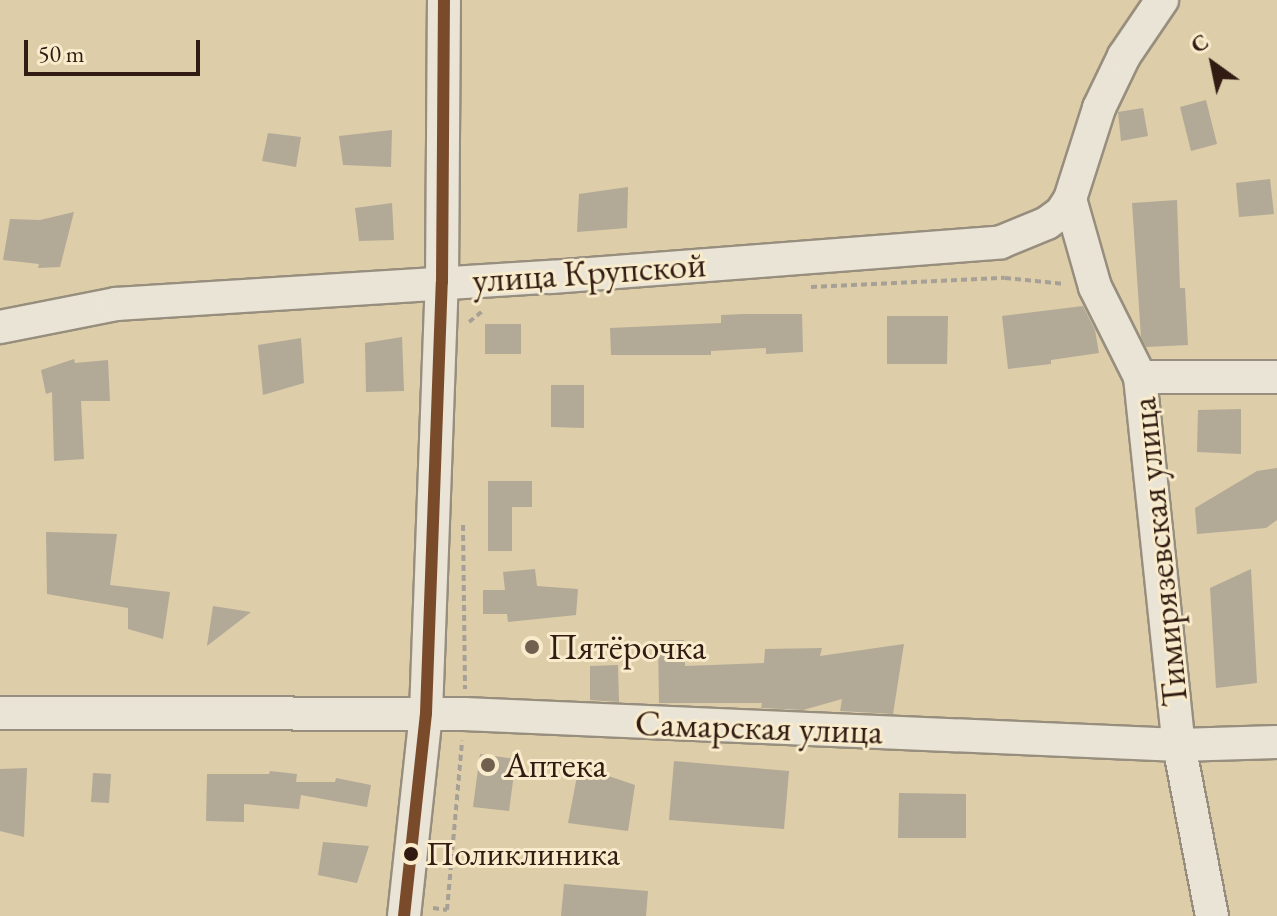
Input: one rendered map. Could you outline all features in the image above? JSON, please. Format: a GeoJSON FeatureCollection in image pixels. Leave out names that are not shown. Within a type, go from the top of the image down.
{"type":"FeatureCollection","features":[{"type":"Feature","properties":{"kind":"street"},"geometry":{"type":"LineString","coordinates":[[413,911],[426,713],[442,282],[444,0]]}},
{"type":"Feature","properties":{"kind":"street"},"geometry":{"type":"LineString","coordinates":[[1070,199],[1099,108],[1124,56],[1162,0]]}},
{"type":"Feature","properties":{"kind":"street","name":"улица Крупской"},"geometry":{"type":"LineString","coordinates":[[0,327],[116,304],[1001,242],[1047,223],[1061,213],[1070,199]]}},
{"type":"Feature","properties":{"kind":"street","name":"Тимирязевская улица"},"geometry":{"type":"LineString","coordinates":[[1070,199],[1095,287],[1140,377],[1179,745],[1212,916]]}},
{"type":"Feature","properties":{"kind":"street"},"geometry":{"type":"LineString","coordinates":[[1140,377],[1277,377]]}},
{"type":"Feature","properties":{"kind":"street","name":"Самарская улица"},"geometry":{"type":"LineString","coordinates":[[0,713],[426,713],[1179,745],[1277,742]]}},
{"type":"Feature","properties":{"kind":"path"},"geometry":{"type":"LineString","coordinates":[[805,287],[1005,278],[1095,287]]}},
{"type":"Feature","properties":{"kind":"path"},"geometry":{"type":"LineString","coordinates":[[467,324],[480,311],[493,308]]}},
{"type":"Feature","properties":{"kind":"path"},"geometry":{"type":"LineString","coordinates":[[413,911],[447,910],[464,714],[462,515]]}},
{"type":"Feature","properties":{"kind":"shaded area"},"geometry":{"type":"Polygon","coordinates":[[[0,0],[1277,0],[1277,916],[0,916],[0,0]]]}},
{"type":"Feature","properties":{"kind":"building"},"geometry":{"type":"Polygon","coordinates":[[[1206,100],[1217,144],[1191,151],[1180,107],[1206,100]]]}},
{"type":"Feature","properties":{"kind":"building"},"geometry":{"type":"Polygon","coordinates":[[[1143,108],[1148,136],[1121,141],[1118,112],[1143,108]]]}},
{"type":"Feature","properties":{"kind":"building"},"geometry":{"type":"Polygon","coordinates":[[[392,130],[391,167],[343,165],[339,136],[392,130]]]}},
{"type":"Feature","properties":{"kind":"building"},"geometry":{"type":"Polygon","coordinates":[[[268,133],[301,137],[296,167],[262,161],[268,133]]]}},
{"type":"Feature","properties":{"kind":"building"},"geometry":{"type":"Polygon","coordinates":[[[1270,179],[1274,214],[1239,217],[1236,183],[1270,179]]]}},
{"type":"Feature","properties":{"kind":"building"},"geometry":{"type":"Polygon","coordinates":[[[628,187],[627,228],[577,232],[579,194],[628,187]]]}},
{"type":"Feature","properties":{"kind":"building"},"geometry":{"type":"Polygon","coordinates":[[[1177,200],[1180,288],[1185,288],[1188,345],[1146,347],[1141,337],[1132,203],[1177,200]]]}},
{"type":"Feature","properties":{"kind":"building"},"geometry":{"type":"Polygon","coordinates":[[[392,203],[394,240],[359,241],[355,208],[392,203]]]}},
{"type":"Feature","properties":{"kind":"building"},"geometry":{"type":"Polygon","coordinates":[[[74,212],[60,267],[38,268],[39,264],[3,260],[10,219],[40,220],[74,212]]]}},
{"type":"Feature","properties":{"kind":"building"},"geometry":{"type":"Polygon","coordinates":[[[1083,306],[1095,330],[1099,353],[1051,360],[1051,364],[1008,369],[1002,316],[1083,306]]]}},
{"type":"Feature","properties":{"kind":"building"},"geometry":{"type":"Polygon","coordinates":[[[802,314],[803,352],[766,354],[766,348],[711,351],[711,355],[611,355],[610,328],[721,323],[721,315],[802,314]]]}},
{"type":"Feature","properties":{"kind":"building"},"geometry":{"type":"Polygon","coordinates":[[[887,316],[948,316],[947,364],[887,364],[887,316]]]}},
{"type":"Feature","properties":{"kind":"building"},"geometry":{"type":"Polygon","coordinates":[[[485,324],[521,324],[521,354],[485,354],[485,324]]]}},
{"type":"Feature","properties":{"kind":"building"},"geometry":{"type":"Polygon","coordinates":[[[402,337],[404,391],[366,392],[365,343],[402,337]]]}},
{"type":"Feature","properties":{"kind":"building"},"geometry":{"type":"Polygon","coordinates":[[[301,338],[304,383],[263,395],[258,345],[301,338]]]}},
{"type":"Feature","properties":{"kind":"building"},"geometry":{"type":"Polygon","coordinates":[[[74,359],[75,363],[108,360],[110,401],[81,401],[84,459],[54,461],[52,392],[46,394],[41,370],[74,359]]]}},
{"type":"Feature","properties":{"kind":"building"},"geometry":{"type":"Polygon","coordinates":[[[551,385],[584,385],[584,428],[551,427],[551,385]]]}},
{"type":"Feature","properties":{"kind":"building"},"geometry":{"type":"Polygon","coordinates":[[[1241,409],[1241,454],[1197,452],[1198,410],[1241,409]]]}},
{"type":"Feature","properties":{"kind":"building"},"geometry":{"type":"Polygon","coordinates":[[[1277,468],[1277,520],[1266,528],[1197,534],[1195,508],[1257,471],[1277,468]]]}},
{"type":"Feature","properties":{"kind":"building"},"geometry":{"type":"Polygon","coordinates":[[[488,481],[532,481],[532,507],[512,507],[512,551],[488,551],[488,481]]]}},
{"type":"Feature","properties":{"kind":"building"},"geometry":{"type":"Polygon","coordinates":[[[46,532],[117,534],[110,585],[170,592],[163,639],[128,629],[128,608],[47,594],[46,532]]]}},
{"type":"Feature","properties":{"kind":"building"},"geometry":{"type":"Polygon","coordinates":[[[535,569],[537,586],[578,589],[576,615],[508,622],[507,614],[483,614],[483,590],[505,590],[503,572],[535,569]]]}},
{"type":"Feature","properties":{"kind":"building"},"geometry":{"type":"Polygon","coordinates":[[[1251,569],[1257,683],[1216,688],[1210,588],[1251,569]]]}},
{"type":"Feature","properties":{"kind":"building"},"geometry":{"type":"Polygon","coordinates":[[[213,606],[251,612],[207,646],[213,606]]]}},
{"type":"Feature","properties":{"kind":"building"},"geometry":{"type":"Polygon","coordinates":[[[684,640],[685,666],[764,663],[765,649],[822,648],[820,656],[904,644],[893,714],[840,711],[842,699],[803,710],[761,708],[762,703],[659,703],[658,641],[684,640]]]}},
{"type":"Feature","properties":{"kind":"building"},"geometry":{"type":"Polygon","coordinates":[[[618,665],[619,702],[590,700],[590,666],[618,665]]]}},
{"type":"Feature","properties":{"kind":"building"},"geometry":{"type":"Polygon","coordinates":[[[480,754],[516,759],[509,811],[473,807],[480,754]]]}},
{"type":"Feature","properties":{"kind":"building"},"geometry":{"type":"Polygon","coordinates":[[[674,761],[789,771],[784,829],[669,820],[674,761]]]}},
{"type":"Feature","properties":{"kind":"building"},"geometry":{"type":"Polygon","coordinates":[[[579,766],[635,785],[628,831],[568,823],[579,766]]]}},
{"type":"Feature","properties":{"kind":"building"},"geometry":{"type":"Polygon","coordinates":[[[27,768],[24,837],[0,831],[0,769],[27,768]]]}},
{"type":"Feature","properties":{"kind":"building"},"geometry":{"type":"Polygon","coordinates":[[[270,771],[297,774],[296,782],[335,782],[336,778],[371,785],[367,807],[301,795],[299,809],[244,804],[244,822],[206,821],[207,774],[269,774],[270,771]]]}},
{"type":"Feature","properties":{"kind":"building"},"geometry":{"type":"Polygon","coordinates":[[[93,773],[111,774],[109,803],[91,802],[93,773]]]}},
{"type":"Feature","properties":{"kind":"building"},"geometry":{"type":"Polygon","coordinates":[[[899,793],[966,794],[966,838],[898,838],[899,793]]]}},
{"type":"Feature","properties":{"kind":"building"},"geometry":{"type":"Polygon","coordinates":[[[323,842],[369,846],[357,883],[318,875],[323,842]]]}},
{"type":"Feature","properties":{"kind":"building"},"geometry":{"type":"Polygon","coordinates":[[[564,884],[648,891],[646,916],[561,916],[564,884]]]}},
{"type":"Feature","properties":{"kind":"transit line"},"geometry":{"type":"LineString","coordinates":[[404,916],[426,713],[442,282],[444,0]]}},
{"type":"Feature","properties":{"kind":"place","name":"Пятёрочка"},"geometry":{"type":"Point","coordinates":[532,647]}},
{"type":"Feature","properties":{"kind":"place","name":"Аптека"},"geometry":{"type":"Point","coordinates":[488,765]}},
{"type":"Feature","properties":{"kind":"place","name":"Поликлиника"},"geometry":{"type":"Point","coordinates":[411,854]}}]}
